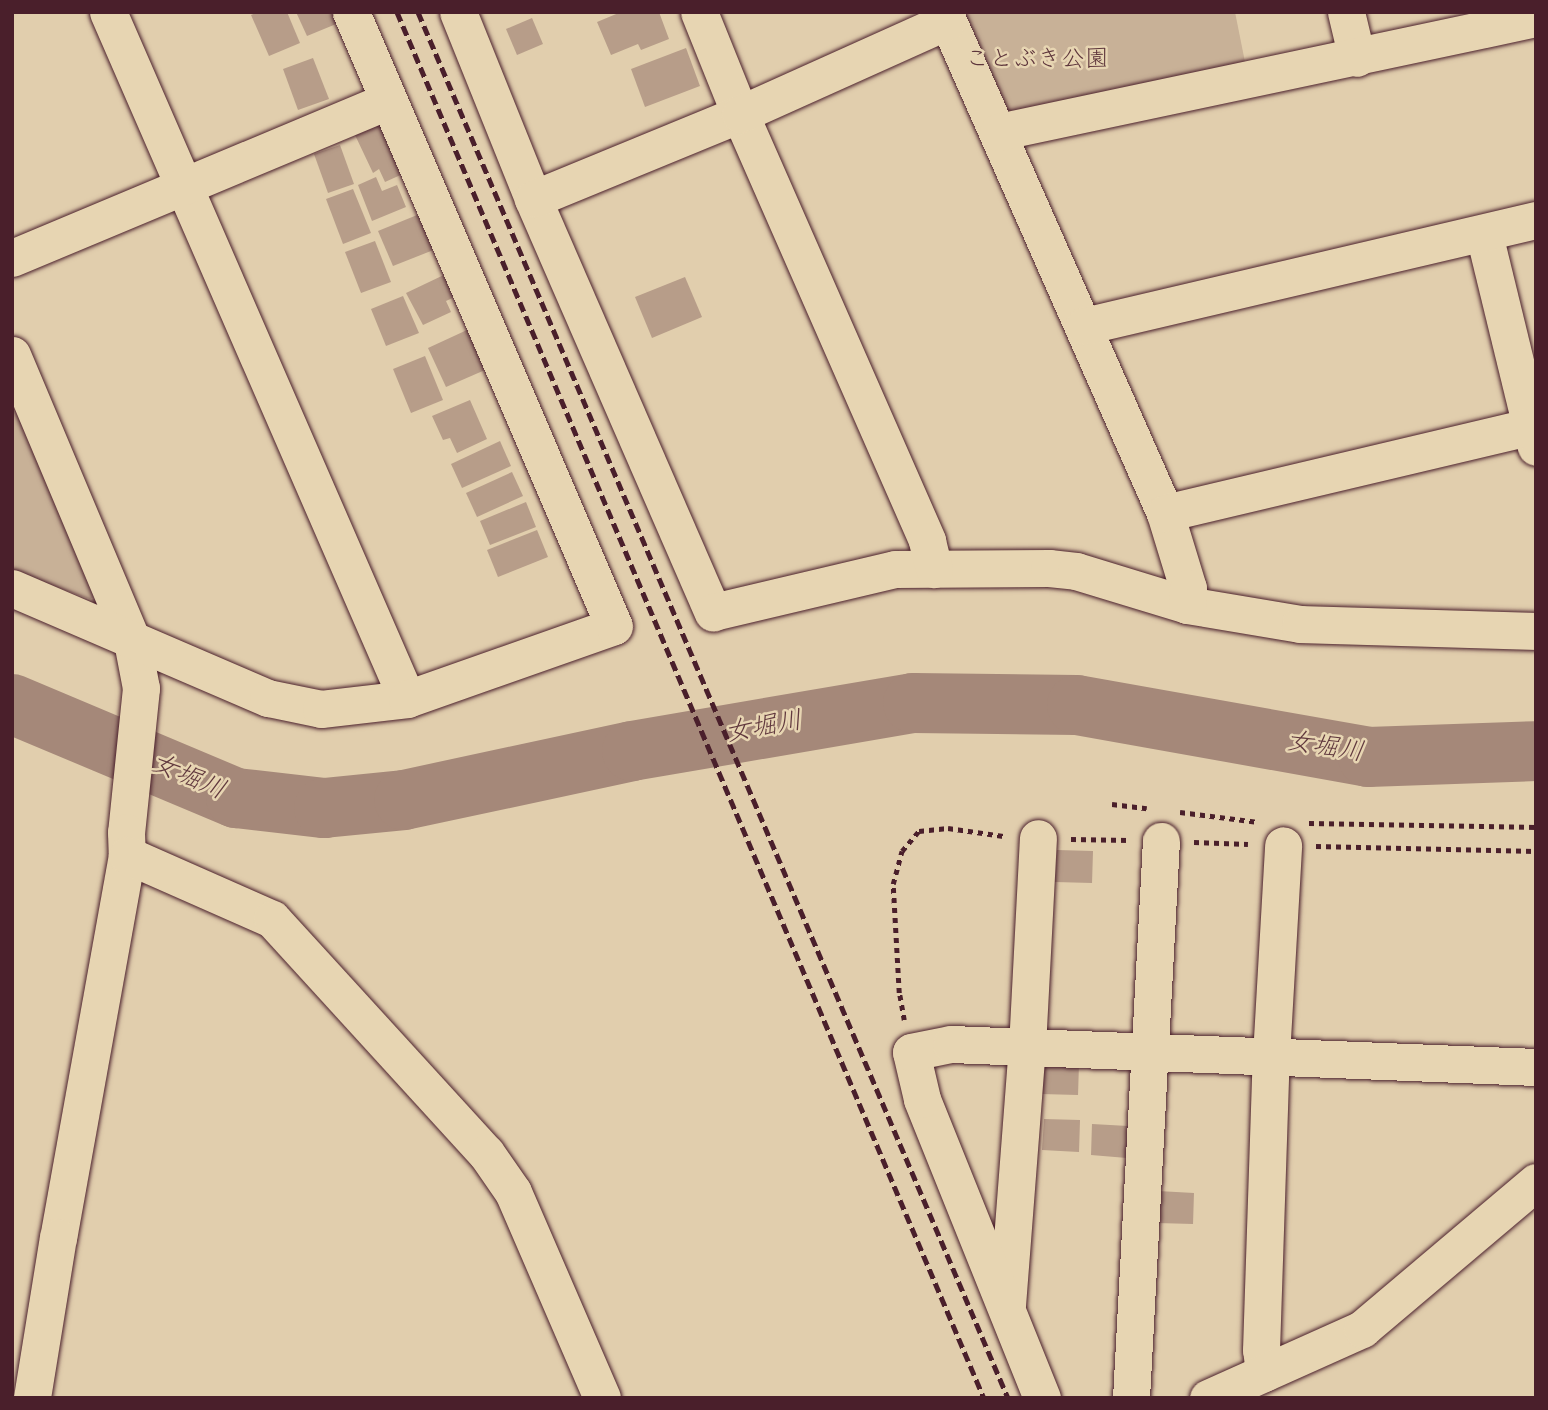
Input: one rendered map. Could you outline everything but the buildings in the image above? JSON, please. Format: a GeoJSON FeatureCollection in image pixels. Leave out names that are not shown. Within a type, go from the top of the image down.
{"type":"FeatureCollection","features":[{"type":"Feature","properties":{"kind":"street"},"geometry":{"type":"LineString","coordinates":[[108,12],[407,699]]}},
{"type":"Feature","properties":{"kind":"street"},"geometry":{"type":"LineString","coordinates":[[12,588],[268,698],[321,709],[407,699],[614,626],[351,12]]}},
{"type":"Feature","properties":{"kind":"street"},"geometry":{"type":"LineString","coordinates":[[458,12],[533,199],[713,612],[895,569],[1049,568],[1076,571],[1187,605],[1300,624],[1536,631]]}},
{"type":"Feature","properties":{"kind":"street"},"geometry":{"type":"LineString","coordinates":[[699,12],[740,114],[927,541],[934,569]]}},
{"type":"Feature","properties":{"kind":"street"},"geometry":{"type":"LineString","coordinates":[[1346,12],[1357,58]]}},
{"type":"Feature","properties":{"kind":"street"},"geometry":{"type":"LineString","coordinates":[[533,199],[740,114],[945,16],[1165,513],[1188,589],[1187,605]]}},
{"type":"Feature","properties":{"kind":"street"},"geometry":{"type":"LineString","coordinates":[[998,132],[1536,18]]}},
{"type":"Feature","properties":{"kind":"street"},"geometry":{"type":"LineString","coordinates":[[12,258],[388,101]]}},
{"type":"Feature","properties":{"kind":"street"},"geometry":{"type":"LineString","coordinates":[[1084,326],[1536,220]]}},
{"type":"Feature","properties":{"kind":"street"},"geometry":{"type":"LineString","coordinates":[[1165,513],[1534,433],[1485,234]]}},
{"type":"Feature","properties":{"kind":"street"},"geometry":{"type":"LineString","coordinates":[[12,355],[132,641],[141,688],[127,844],[32,1398]]}},
{"type":"Feature","properties":{"kind":"street"},"geometry":{"type":"LineString","coordinates":[[1131,1398],[1162,820]]}},
{"type":"Feature","properties":{"kind":"street"},"geometry":{"type":"LineString","coordinates":[[1265,1373],[1261,1350],[1271,1056],[1285,830]]}},
{"type":"Feature","properties":{"kind":"street"},"geometry":{"type":"LineString","coordinates":[[1007,1312],[1027,1047],[1038,838]]}},
{"type":"Feature","properties":{"kind":"street"},"geometry":{"type":"LineString","coordinates":[[127,844],[272,919],[486,1153],[513,1192],[602,1398]]}},
{"type":"Feature","properties":{"kind":"street"},"geometry":{"type":"LineString","coordinates":[[1042,1398],[922,1099],[911,1052],[951,1044],[1536,1067]]}},
{"type":"Feature","properties":{"kind":"street"},"geometry":{"type":"LineString","coordinates":[[1208,1398],[1362,1329],[1536,1182]]}},
{"type":"Feature","properties":{"kind":"path"},"geometry":{"type":"LineString","coordinates":[[1112,804],[1162,820],[1285,830],[1536,827]]}},
{"type":"Feature","properties":{"kind":"green space","name":"ことぶき公園"},"geometry":{"type":"Polygon","coordinates":[[[964,12],[1235,12],[1245,62],[1024,113],[1003,109],[964,12]]]}},
{"type":"Feature","properties":{"kind":"green space"},"geometry":{"type":"Polygon","coordinates":[[[12,382],[99,594],[90,599],[12,571],[12,382]]]}},
{"type":"Feature","properties":{"kind":"waterway","name":"女堀川"},"geometry":{"type":"LineString","coordinates":[[12,704],[236,798],[324,808],[404,800],[632,751],[913,703],[1077,705],[1368,757],[1536,751]]}},
{"type":"Feature","properties":{"kind":"railway"},"geometry":{"type":"LineString","coordinates":[[397,12],[984,1398]]}},
{"type":"Feature","properties":{"kind":"railway"},"geometry":{"type":"LineString","coordinates":[[418,12],[1008,1398]]}}]}
